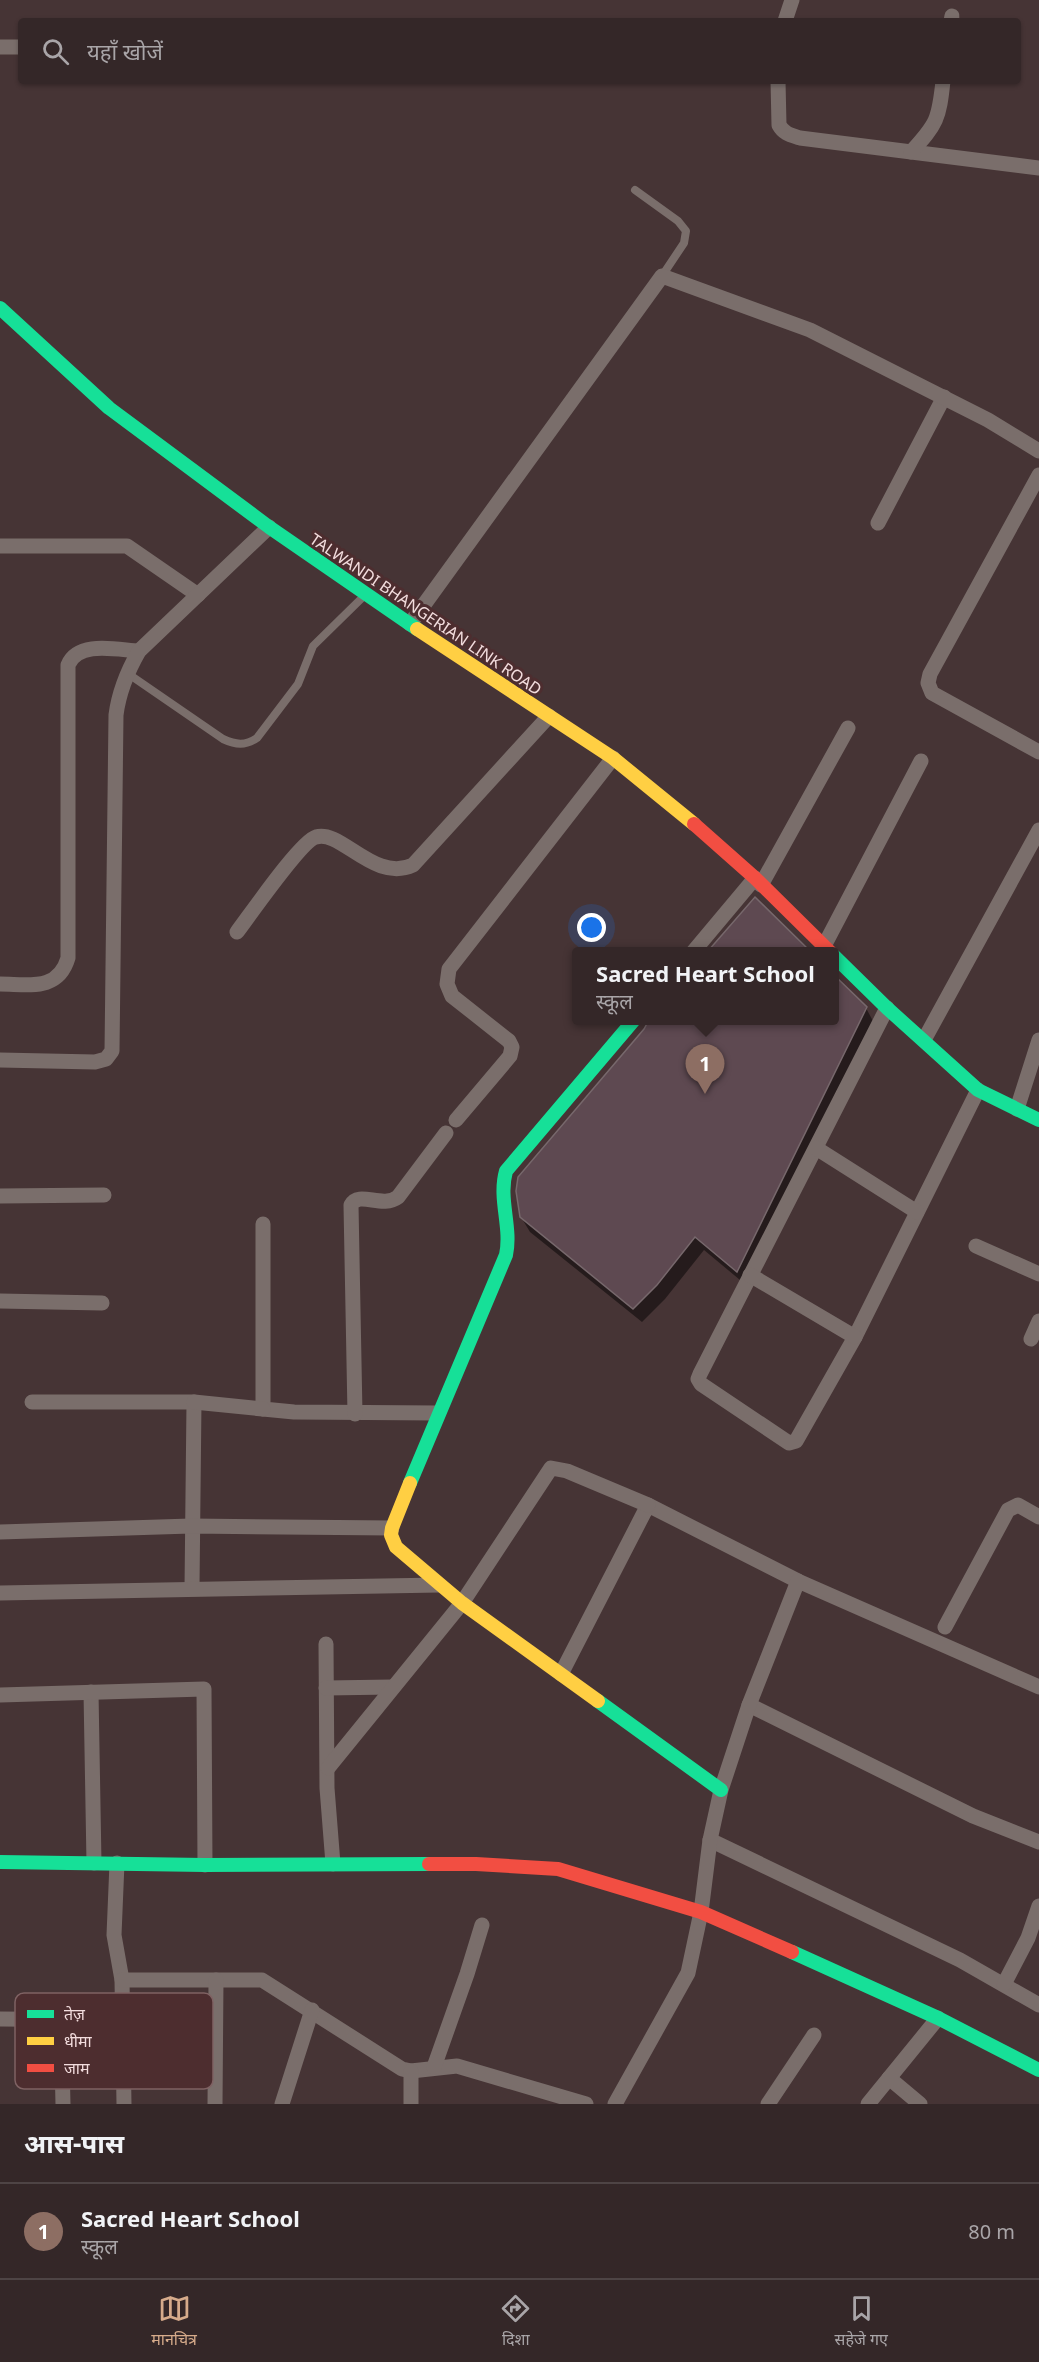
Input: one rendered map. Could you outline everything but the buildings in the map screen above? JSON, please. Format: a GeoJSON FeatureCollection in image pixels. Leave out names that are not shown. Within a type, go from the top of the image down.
{"type":"FeatureCollection","features":[{"type":"Feature","properties":{"kind":"street"},"geometry":{"type":"LineString","coordinates":[[786,18],[792,0]]}},
{"type":"Feature","properties":{"kind":"street"},"geometry":{"type":"LineString","coordinates":[[0,47],[18,47]]}},
{"type":"Feature","properties":{"kind":"street"},"geometry":{"type":"LineString","coordinates":[[778,84],[779,125],[782,131],[800,138],[1039,168]]}},
{"type":"Feature","properties":{"kind":"street"},"geometry":{"type":"LineString","coordinates":[[911,152],[931,131],[936,122],[942,84]]}},
{"type":"Feature","properties":{"kind":"street"},"geometry":{"type":"LineString","coordinates":[[410,624],[662,276],[810,330],[988,420],[1039,451]]}},
{"type":"Feature","properties":{"kind":"street","name":"TALWANDI BHANGERIAN LINK ROAD"},"geometry":{"type":"LineString","coordinates":[[0,308],[109,408],[269,527],[410,624],[613,758],[680,812],[758,882],[825,947]]}},
{"type":"Feature","properties":{"kind":"street"},"geometry":{"type":"LineString","coordinates":[[878,523],[944,398]]}},
{"type":"Feature","properties":{"kind":"street"},"geometry":{"type":"LineString","coordinates":[[1039,476],[930,674],[928,683],[932,693],[1039,752]]}},
{"type":"Feature","properties":{"kind":"street"},"geometry":{"type":"LineString","coordinates":[[0,1060],[95,1062],[106,1059],[112,1051],[116,714],[120,691],[139,651],[269,527]]}},
{"type":"Feature","properties":{"kind":"street"},"geometry":{"type":"LineString","coordinates":[[0,546],[127,546],[198,595]]}},
{"type":"Feature","properties":{"kind":"street"},"geometry":{"type":"LineString","coordinates":[[0,984],[50,982],[58,978],[65,970],[68,958],[68,664],[77,652],[139,651]]}},
{"type":"Feature","properties":{"kind":"street"},"geometry":{"type":"LineString","coordinates":[[237,932],[302,847],[317,836],[334,840],[369,861],[388,868],[398,870],[413,865],[549,716]]}},
{"type":"Feature","properties":{"kind":"street"},"geometry":{"type":"LineString","coordinates":[[697,947],[758,882],[848,728]]}},
{"type":"Feature","properties":{"kind":"street"},"geometry":{"type":"LineString","coordinates":[[456,1120],[510,1056],[512,1047],[509,1041],[452,996],[447,984],[448,969],[613,758]]}},
{"type":"Feature","properties":{"kind":"street"},"geometry":{"type":"LineString","coordinates":[[831,947],[921,761]]}},
{"type":"Feature","properties":{"kind":"street"},"geometry":{"type":"LineString","coordinates":[[924,1040],[1039,830]]}},
{"type":"Feature","properties":{"kind":"street","name":"TALWANDI BHANGERIAN LINK ROAD"},"geometry":{"type":"LineString","coordinates":[[839,961],[887,1008],[978,1090],[1039,1120]]}},
{"type":"Feature","properties":{"kind":"street"},"geometry":{"type":"LineString","coordinates":[[887,1008],[698,1379],[701,1384],[789,1443],[798,1439],[855,1337],[978,1090]]}},
{"type":"Feature","properties":{"kind":"street"},"geometry":{"type":"LineString","coordinates":[[630,1025],[506,1171],[502,1185],[509,1247],[438,1413],[391,1535],[396,1547],[462,1603],[721,1790]]}},
{"type":"Feature","properties":{"kind":"street"},"geometry":{"type":"LineString","coordinates":[[1017,1109],[1039,1040]]}},
{"type":"Feature","properties":{"kind":"street"},"geometry":{"type":"LineString","coordinates":[[355,1414],[351,1205],[358,1199],[386,1203],[398,1197],[446,1133]]}},
{"type":"Feature","properties":{"kind":"street"},"geometry":{"type":"LineString","coordinates":[[816,1148],[917,1212]]}},
{"type":"Feature","properties":{"kind":"street"},"geometry":{"type":"LineString","coordinates":[[0,1196],[104,1195]]}},
{"type":"Feature","properties":{"kind":"street"},"geometry":{"type":"LineString","coordinates":[[263,1224],[263,1408]]}},
{"type":"Feature","properties":{"kind":"street"},"geometry":{"type":"LineString","coordinates":[[976,1246],[1039,1274]]}},
{"type":"Feature","properties":{"kind":"street"},"geometry":{"type":"LineString","coordinates":[[750,1275],[855,1337]]}},
{"type":"Feature","properties":{"kind":"street"},"geometry":{"type":"LineString","coordinates":[[0,1301],[102,1304]]}},
{"type":"Feature","properties":{"kind":"street"},"geometry":{"type":"LineString","coordinates":[[1030,1339],[1039,1321]]}},
{"type":"Feature","properties":{"kind":"street"},"geometry":{"type":"LineString","coordinates":[[32,1402],[194,1402],[294,1412],[438,1413]]}},
{"type":"Feature","properties":{"kind":"street"},"geometry":{"type":"LineString","coordinates":[[192,1588],[194,1402]]}},
{"type":"Feature","properties":{"kind":"street"},"geometry":{"type":"LineString","coordinates":[[328,1768],[462,1603],[551,1468],[567,1471],[648,1505],[798,1581],[1039,1687]]}},
{"type":"Feature","properties":{"kind":"street"},"geometry":{"type":"LineString","coordinates":[[561,1674],[648,1505]]}},
{"type":"Feature","properties":{"kind":"street"},"geometry":{"type":"LineString","coordinates":[[945,1627],[1008,1510],[1018,1505],[1039,1517]]}},
{"type":"Feature","properties":{"kind":"street"},"geometry":{"type":"LineString","coordinates":[[0,1532],[191,1526],[392,1528]]}},
{"type":"Feature","properties":{"kind":"street"},"geometry":{"type":"LineString","coordinates":[[615,2104],[685,1980],[701,1912],[710,1839],[721,1790],[749,1705],[798,1581]]}},
{"type":"Feature","properties":{"kind":"street"},"geometry":{"type":"LineString","coordinates":[[0,1593],[439,1585]]}},
{"type":"Feature","properties":{"kind":"street"},"geometry":{"type":"LineString","coordinates":[[327,1644],[327,1788],[333,1864]]}},
{"type":"Feature","properties":{"kind":"street"},"geometry":{"type":"LineString","coordinates":[[327,1688],[392,1687]]}},
{"type":"Feature","properties":{"kind":"street"},"geometry":{"type":"LineString","coordinates":[[0,1695],[204,1689],[205,1865]]}},
{"type":"Feature","properties":{"kind":"street"},"geometry":{"type":"LineString","coordinates":[[91,1692],[94,1863]]}},
{"type":"Feature","properties":{"kind":"street"},"geometry":{"type":"LineString","coordinates":[[749,1705],[973,1816],[1039,1842]]}},
{"type":"Feature","properties":{"kind":"street"},"geometry":{"type":"LineString","coordinates":[[710,1839],[960,1960],[1039,2005]]}},
{"type":"Feature","properties":{"kind":"street"},"geometry":{"type":"LineString","coordinates":[[0,1862],[544,1866],[701,1912],[939,2018],[1039,2070]]}},
{"type":"Feature","properties":{"kind":"street"},"geometry":{"type":"LineString","coordinates":[[117,1863],[114,1935],[122,1993]]}},
{"type":"Feature","properties":{"kind":"street"},"geometry":{"type":"LineString","coordinates":[[1004,1984],[1028,1938],[1039,1906]]}},
{"type":"Feature","properties":{"kind":"street"},"geometry":{"type":"LineString","coordinates":[[434,2067],[482,1925]]}},
{"type":"Feature","properties":{"kind":"street"},"geometry":{"type":"LineString","coordinates":[[122,1980],[262,1980],[402,2068],[411,2071],[457,2066],[586,2104]]}},
{"type":"Feature","properties":{"kind":"street"},"geometry":{"type":"LineString","coordinates":[[215,2104],[216,1980]]}},
{"type":"Feature","properties":{"kind":"street"},"geometry":{"type":"LineString","coordinates":[[282,2104],[312,2010]]}},
{"type":"Feature","properties":{"kind":"street"},"geometry":{"type":"LineString","coordinates":[[868,2104],[939,2018]]}},
{"type":"Feature","properties":{"kind":"street"},"geometry":{"type":"LineString","coordinates":[[768,2104],[814,2035]]}},
{"type":"Feature","properties":{"kind":"street"},"geometry":{"type":"LineString","coordinates":[[411,2071],[411,2104]]}},
{"type":"Feature","properties":{"kind":"street"},"geometry":{"type":"LineString","coordinates":[[889,2078],[920,2104]]}},
{"type":"Feature","properties":{"kind":"street"},"geometry":{"type":"LineString","coordinates":[[63,2089],[63,2104]]}},
{"type":"Feature","properties":{"kind":"street"},"geometry":{"type":"LineString","coordinates":[[124,2089],[124,2104]]}},
{"type":"Feature","properties":{"kind":"lane"},"geometry":{"type":"LineString","coordinates":[[635,190],[678,221],[686,231],[684,243],[662,276]]}},
{"type":"Feature","properties":{"kind":"lane"},"geometry":{"type":"LineString","coordinates":[[127,673],[223,739],[233,744],[250,743],[257,738],[293,693],[302,677],[313,646],[366,594]]}},
{"type":"Feature","properties":{"kind":"traffic: fast"},"geometry":{"type":"LineString","coordinates":[[0,308],[109,408],[269,527],[417,629]]}},
{"type":"Feature","properties":{"kind":"traffic: fast"},"geometry":{"type":"LineString","coordinates":[[839,961],[887,1008],[978,1090],[1039,1120]]}},
{"type":"Feature","properties":{"kind":"traffic: fast"},"geometry":{"type":"LineString","coordinates":[[410,1483],[506,1255],[507,1234],[503,1192],[506,1171],[630,1025]]}},
{"type":"Feature","properties":{"kind":"traffic: fast"},"geometry":{"type":"LineString","coordinates":[[598,1701],[721,1790]]}},
{"type":"Feature","properties":{"kind":"traffic: fast"},"geometry":{"type":"LineString","coordinates":[[0,1862],[205,1865],[429,1864]]}},
{"type":"Feature","properties":{"kind":"traffic: fast"},"geometry":{"type":"LineString","coordinates":[[792,1952],[938,2018],[1039,2070]]}},
{"type":"Feature","properties":{"kind":"traffic: slow"},"geometry":{"type":"LineString","coordinates":[[417,629],[613,758],[694,824]]}},
{"type":"Feature","properties":{"kind":"traffic: slow"},"geometry":{"type":"LineString","coordinates":[[410,1483],[392,1528],[391,1535],[396,1547],[462,1603],[598,1701]]}},
{"type":"Feature","properties":{"kind":"traffic: jam"},"geometry":{"type":"LineString","coordinates":[[694,824],[755,878],[825,947]]}},
{"type":"Feature","properties":{"kind":"traffic: jam"},"geometry":{"type":"LineString","coordinates":[[429,1864],[476,1864],[558,1869],[701,1912],[792,1952]]}},
{"type":"Feature","properties":{"kind":"place","name":"Sacred Heart School"},"geometry":{"type":"Point","coordinates":[705,1094]}}]}
